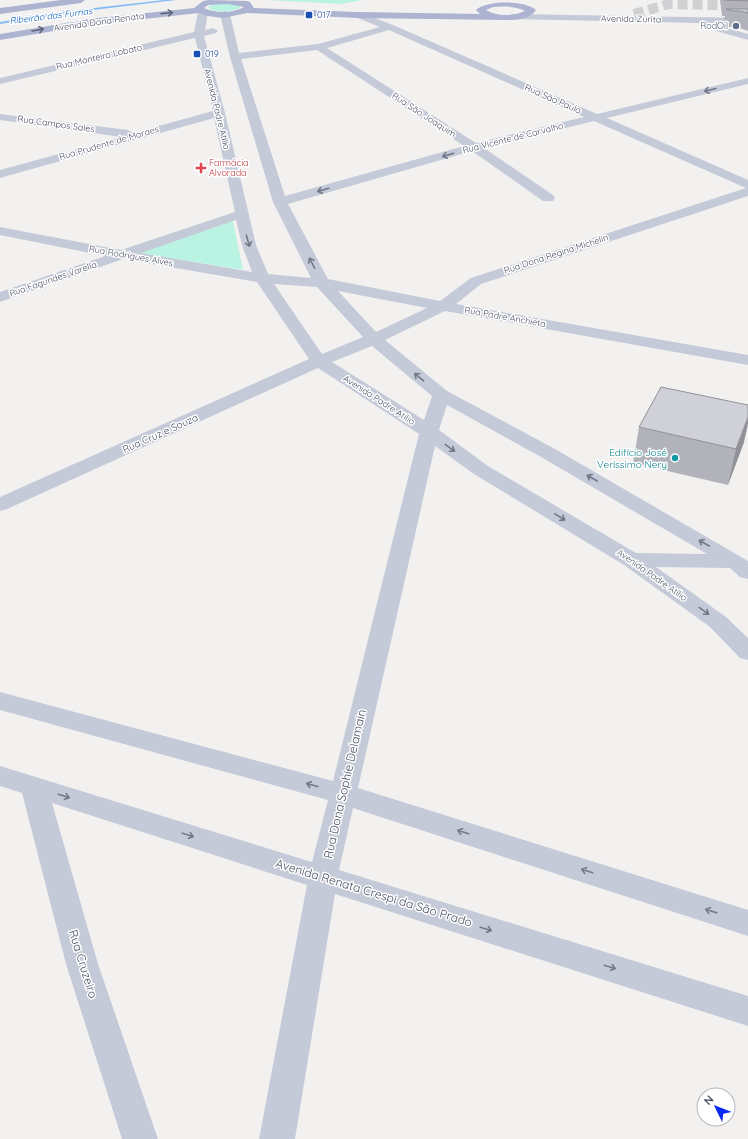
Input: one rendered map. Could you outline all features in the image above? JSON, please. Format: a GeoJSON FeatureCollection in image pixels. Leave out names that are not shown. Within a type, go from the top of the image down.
{"type":"FeatureCollection","features":[{"type":"Feature","properties":{"kind":"main road"},"geometry":{"type":"LineString","coordinates":[[0,11],[81,0]]}},
{"type":"Feature","properties":{"kind":"main road"},"geometry":{"type":"LineString","coordinates":[[213,10],[236,1],[247,7]]}},
{"type":"Feature","properties":{"kind":"main road"},"geometry":{"type":"LineString","coordinates":[[188,2],[213,10],[247,7],[361,10],[501,17],[513,17],[530,12],[531,10],[513,2],[452,9],[361,10]]}},
{"type":"Feature","properties":{"kind":"main road"},"geometry":{"type":"LineString","coordinates":[[489,5],[481,8],[481,10],[487,14],[501,17]]}},
{"type":"Feature","properties":{"kind":"main road","name":"Avenida Dona Renata"},"geometry":{"type":"LineString","coordinates":[[0,37],[90,22],[213,10]]}},
{"type":"Feature","properties":{"kind":"street","name":"Avenida Zurita"},"geometry":{"type":"LineString","coordinates":[[524,6],[563,12],[748,16]]}},
{"type":"Feature","properties":{"kind":"street","name":"Avenida Padre Atílio"},"geometry":{"type":"LineString","coordinates":[[213,10],[199,34],[219,113],[249,245],[262,278],[319,361],[429,432],[481,470],[632,560],[718,622],[748,652]]}},
{"type":"Feature","properties":{"kind":"street","name":"Rua Monteiro Lobato"},"geometry":{"type":"LineString","coordinates":[[0,80],[199,34],[213,10]]}},
{"type":"Feature","properties":{"kind":"street"},"geometry":{"type":"LineString","coordinates":[[213,10],[235,57],[280,202],[322,283],[374,339],[441,395],[548,453],[744,566]]}},
{"type":"Feature","properties":{"kind":"street","name":"Rua São Paulo"},"geometry":{"type":"LineString","coordinates":[[361,10],[390,28],[748,185]]}},
{"type":"Feature","properties":{"kind":"street","name":"Avenida Zurita"},"geometry":{"type":"LineString","coordinates":[[513,17],[748,21]]}},
{"type":"Feature","properties":{"kind":"street"},"geometry":{"type":"LineString","coordinates":[[692,20],[748,37]]}},
{"type":"Feature","properties":{"kind":"street"},"geometry":{"type":"LineString","coordinates":[[235,57],[318,47],[390,28]]}},
{"type":"Feature","properties":{"kind":"street","name":"Rua São Joaquim"},"geometry":{"type":"LineString","coordinates":[[318,47],[548,198]]}},
{"type":"Feature","properties":{"kind":"street","name":"Rua Vicente de Carvalho"},"geometry":{"type":"LineString","coordinates":[[280,202],[474,148],[748,81]]}},
{"type":"Feature","properties":{"kind":"street","name":"Rua Prudente de Moraes"},"geometry":{"type":"LineString","coordinates":[[0,174],[219,113]]}},
{"type":"Feature","properties":{"kind":"street","name":"Rua Campos Sales"},"geometry":{"type":"LineString","coordinates":[[0,117],[136,135]]}},
{"type":"Feature","properties":{"kind":"street","name":"Rua Dona Regina Michelin"},"geometry":{"type":"LineString","coordinates":[[374,339],[443,306],[476,281],[748,192]]}},
{"type":"Feature","properties":{"kind":"street","name":"Rua Fagundes Varella"},"geometry":{"type":"LineString","coordinates":[[0,297],[241,214]]}},
{"type":"Feature","properties":{"kind":"street","name":"Rua Rodrigues Alves"},"geometry":{"type":"LineString","coordinates":[[0,231],[123,255],[262,278]]}},
{"type":"Feature","properties":{"kind":"street","name":"Rua Padre Anchieta"},"geometry":{"type":"LineString","coordinates":[[262,278],[322,283],[748,360]]}},
{"type":"Feature","properties":{"kind":"street","name":"Rua Cruz e Souza"},"geometry":{"type":"LineString","coordinates":[[0,505],[319,361],[374,339]]}},
{"type":"Feature","properties":{"kind":"street","name":"Rua Dona Sophie Delamain"},"geometry":{"type":"LineString","coordinates":[[277,1139],[323,878],[429,432],[441,395]]}},
{"type":"Feature","properties":{"kind":"street"},"geometry":{"type":"LineString","coordinates":[[632,560],[744,566]]}},
{"type":"Feature","properties":{"kind":"street"},"geometry":{"type":"LineString","coordinates":[[0,701],[342,794],[748,923]]}},
{"type":"Feature","properties":{"kind":"street","name":"Avenida Renata Crespi da São Prado"},"geometry":{"type":"LineString","coordinates":[[0,776],[748,1011]]}},
{"type":"Feature","properties":{"kind":"street","name":"Rua Cruzeiro"},"geometry":{"type":"LineString","coordinates":[[34,786],[82,964],[140,1139]]}},
{"type":"Feature","properties":{"kind":"green space"},"geometry":{"type":"Polygon","coordinates":[[[266,0],[362,0],[342,4],[266,0]]]}},
{"type":"Feature","properties":{"kind":"green space"},"geometry":{"type":"Polygon","coordinates":[[[226,3],[240,6],[240,8],[223,12],[214,11],[208,7],[212,5],[226,3]]]}},
{"type":"Feature","properties":{"kind":"green space"},"geometry":{"type":"Polygon","coordinates":[[[233,221],[243,270],[139,253],[233,221]]]}},
{"type":"Feature","properties":{"kind":"building"},"geometry":{"type":"Polygon","coordinates":[[[725,0],[748,0],[748,1],[725,0]]]}},
{"type":"Feature","properties":{"kind":"building"},"geometry":{"type":"Polygon","coordinates":[[[726,9],[748,9],[748,13],[733,11],[726,9]]]}},
{"type":"Feature","properties":{"kind":"building"},"geometry":{"type":"Polygon","coordinates":[[[661,387],[748,405],[748,417],[736,449],[639,427],[661,387]]]}},
{"type":"Feature","properties":{"kind":"waterway","name":"Ribeirão das Furnas"},"geometry":{"type":"LineString","coordinates":[[0,23],[68,12],[174,0]]}},
{"type":"Feature","properties":{"kind":"tunnel"},"geometry":{"type":"LineString","coordinates":[[634,14],[669,4],[748,6]]}},
{"type":"Feature","properties":{"kind":"place","name":"017"},"geometry":{"type":"Point","coordinates":[309,15]}},
{"type":"Feature","properties":{"kind":"place","name":"RodOil"},"geometry":{"type":"Point","coordinates":[736,26]}},
{"type":"Feature","properties":{"kind":"place","name":"019"},"geometry":{"type":"Point","coordinates":[197,54]}},
{"type":"Feature","properties":{"kind":"place","name":"Farmácia Alvorada"},"geometry":{"type":"Point","coordinates":[201,168]}},
{"type":"Feature","properties":{"kind":"place","name":"Edifício José Veríssimo Nery"},"geometry":{"type":"Point","coordinates":[675,458]}}]}
